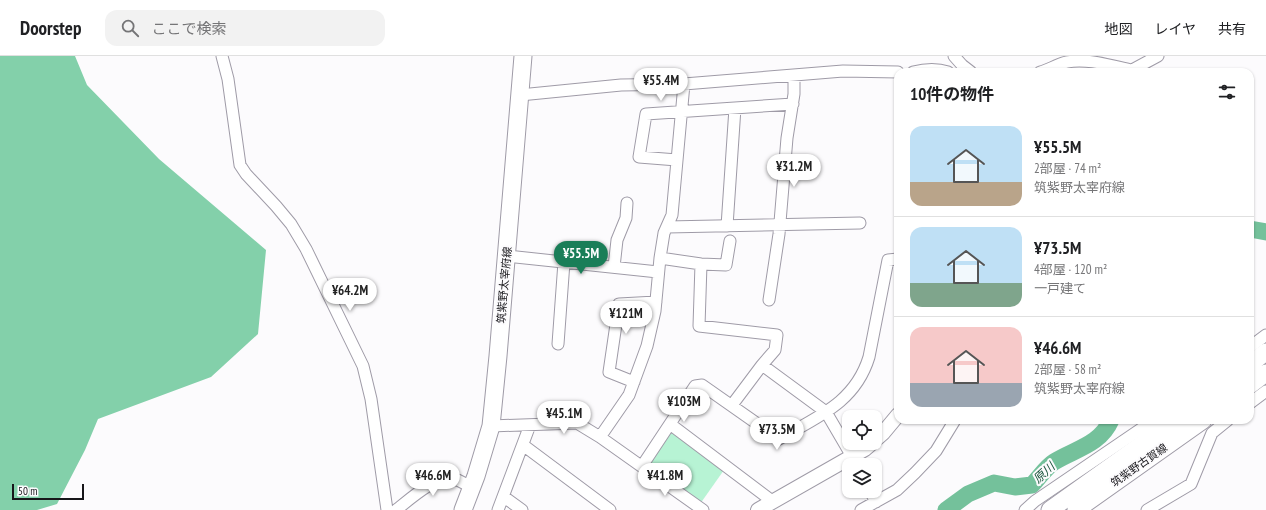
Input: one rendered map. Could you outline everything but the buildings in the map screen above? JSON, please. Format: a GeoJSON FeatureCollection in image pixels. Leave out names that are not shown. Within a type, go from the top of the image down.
{"type":"FeatureCollection","features":[{"type":"Feature","properties":{"kind":"main road","name":"筑紫野太宰府線"},"geometry":{"type":"LineString","coordinates":[[463,510],[472,487],[491,426],[507,256],[523,56]]}},
{"type":"Feature","properties":{"kind":"main road"},"geometry":{"type":"LineString","coordinates":[[1254,361],[1266,352]]}},
{"type":"Feature","properties":{"kind":"main road"},"geometry":{"type":"LineString","coordinates":[[1254,382],[1266,373]]}},
{"type":"Feature","properties":{"kind":"main road","name":"筑紫野古賀線"},"geometry":{"type":"LineString","coordinates":[[1050,510],[1170,424]]}},
{"type":"Feature","properties":{"kind":"main road","name":"筑紫野古賀線"},"geometry":{"type":"LineString","coordinates":[[1076,510],[1197,424]]}},
{"type":"Feature","properties":{"kind":"street"},"geometry":{"type":"LineString","coordinates":[[222,56],[228,79],[240,165],[246,174],[286,218],[306,249],[364,369],[371,399],[387,510]]}},
{"type":"Feature","properties":{"kind":"street"},"geometry":{"type":"LineString","coordinates":[[954,56],[965,68]]}},
{"type":"Feature","properties":{"kind":"street"},"geometry":{"type":"LineString","coordinates":[[1137,68],[1158,56]]}},
{"type":"Feature","properties":{"kind":"street"},"geometry":{"type":"LineString","coordinates":[[1050,68],[1066,62],[1079,61],[1099,63],[1120,68]]}},
{"type":"Feature","properties":{"kind":"street"},"geometry":{"type":"LineString","coordinates":[[520,95],[622,85],[684,84],[843,71],[894,72]]}},
{"type":"Feature","properties":{"kind":"street"},"geometry":{"type":"LineString","coordinates":[[769,300],[780,225],[787,138],[794,94],[794,75]]}},
{"type":"Feature","properties":{"kind":"street"},"geometry":{"type":"LineString","coordinates":[[600,437],[629,395],[646,346],[655,311],[658,272],[664,233],[672,215],[684,84]]}},
{"type":"Feature","properties":{"kind":"street"},"geometry":{"type":"LineString","coordinates":[[677,160],[639,157],[646,114],[792,104]]}},
{"type":"Feature","properties":{"kind":"street"},"geometry":{"type":"LineString","coordinates":[[727,226],[735,108]]}},
{"type":"Feature","properties":{"kind":"street"},"geometry":{"type":"LineString","coordinates":[[614,267],[617,240],[626,218],[627,203]]}},
{"type":"Feature","properties":{"kind":"street"},"geometry":{"type":"LineString","coordinates":[[667,227],[860,223]]}},
{"type":"Feature","properties":{"kind":"street"},"geometry":{"type":"LineString","coordinates":[[660,258],[701,264],[726,265],[730,241]]}},
{"type":"Feature","properties":{"kind":"street"},"geometry":{"type":"LineString","coordinates":[[507,256],[658,272]]}},
{"type":"Feature","properties":{"kind":"street"},"geometry":{"type":"LineString","coordinates":[[642,466],[695,386],[702,385],[779,439],[835,407],[852,390],[865,371],[888,260],[894,259]]}},
{"type":"Feature","properties":{"kind":"street"},"geometry":{"type":"LineString","coordinates":[[558,344],[564,262]]}},
{"type":"Feature","properties":{"kind":"street"},"geometry":{"type":"LineString","coordinates":[[701,264],[699,326],[777,335],[775,350],[732,405]]}},
{"type":"Feature","properties":{"kind":"street"},"geometry":{"type":"LineString","coordinates":[[634,382],[609,372],[619,304],[656,302]]}},
{"type":"Feature","properties":{"kind":"street"},"geometry":{"type":"LineString","coordinates":[[1254,344],[1266,335]]}},
{"type":"Feature","properties":{"kind":"street"},"geometry":{"type":"LineString","coordinates":[[762,365],[826,412],[853,458]]}},
{"type":"Feature","properties":{"kind":"street"},"geometry":{"type":"LineString","coordinates":[[1254,400],[1266,391]]}},
{"type":"Feature","properties":{"kind":"street"},"geometry":{"type":"LineString","coordinates":[[882,434],[894,421]]}},
{"type":"Feature","properties":{"kind":"street"},"geometry":{"type":"LineString","coordinates":[[491,426],[530,426],[578,423],[642,466],[703,510]]}},
{"type":"Feature","properties":{"kind":"street"},"geometry":{"type":"LineString","coordinates":[[670,424],[772,502]]}},
{"type":"Feature","properties":{"kind":"street"},"geometry":{"type":"LineString","coordinates":[[861,510],[897,490],[936,451],[953,424]]}},
{"type":"Feature","properties":{"kind":"street"},"geometry":{"type":"LineString","coordinates":[[1025,510],[1035,501],[1148,424]]}},
{"type":"Feature","properties":{"kind":"street"},"geometry":{"type":"LineString","coordinates":[[1147,510],[1191,484],[1212,433],[1223,424]]}},
{"type":"Feature","properties":{"kind":"street"},"geometry":{"type":"LineString","coordinates":[[498,510],[530,426]]}},
{"type":"Feature","properties":{"kind":"street"},"geometry":{"type":"LineString","coordinates":[[523,445],[610,510]]}},
{"type":"Feature","properties":{"kind":"street"},"geometry":{"type":"LineString","coordinates":[[856,458],[864,450]]}},
{"type":"Feature","properties":{"kind":"street"},"geometry":{"type":"LineString","coordinates":[[758,510],[842,466]]}},
{"type":"Feature","properties":{"kind":"street"},"geometry":{"type":"LineString","coordinates":[[396,510],[431,484],[444,479],[453,478],[472,487]]}},
{"type":"Feature","properties":{"kind":"street"},"geometry":{"type":"LineString","coordinates":[[504,497],[522,510]]}},
{"type":"Feature","properties":{"kind":"street"},"geometry":{"type":"LineString","coordinates":[[874,498],[876,502]]}},
{"type":"Feature","properties":{"kind":"green space"},"geometry":{"type":"Polygon","coordinates":[[[0,56],[75,56],[87,85],[159,159],[266,250],[258,334],[211,377],[98,419],[85,450],[57,504],[37,510],[0,510],[0,56]]]}},
{"type":"Feature","properties":{"kind":"green space"},"geometry":{"type":"Polygon","coordinates":[[[675,433],[724,470],[700,504],[650,468],[649,461],[668,434],[675,433]]]}},
{"type":"Feature","properties":{"kind":"waterway","name":"原川"},"geometry":{"type":"LineString","coordinates":[[1254,230],[1266,232]]}},
{"type":"Feature","properties":{"kind":"waterway","name":"原川"},"geometry":{"type":"LineString","coordinates":[[946,510],[968,494],[994,483],[1015,487],[1032,485],[1051,464],[1094,441],[1108,424]]}}]}
